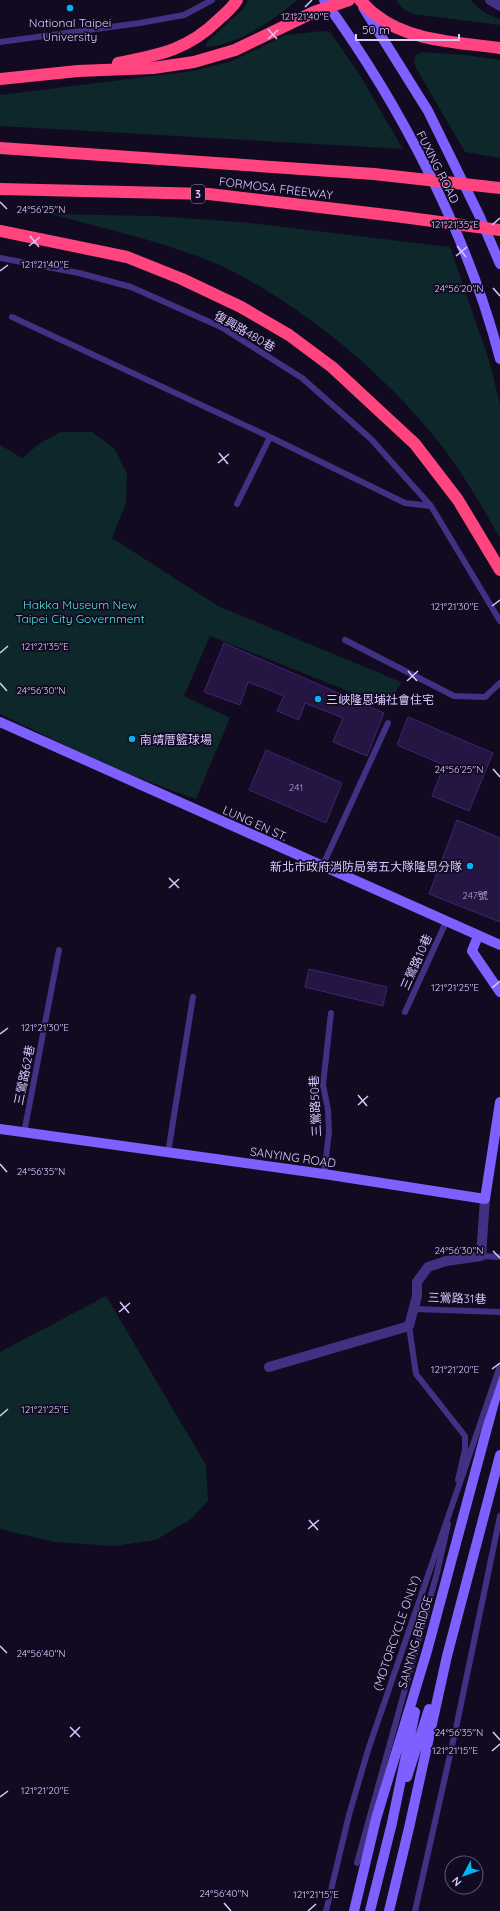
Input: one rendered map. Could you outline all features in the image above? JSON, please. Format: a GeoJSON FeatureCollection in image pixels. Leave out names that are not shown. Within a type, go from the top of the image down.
{"type":"FeatureCollection","features":[{"type":"Feature","properties":{"kind":"highway"},"geometry":{"type":"LineString","coordinates":[[78,71],[162,54],[180,48],[207,31],[237,0]]}},
{"type":"Feature","properties":{"kind":"highway"},"geometry":{"type":"LineString","coordinates":[[0,79],[78,71],[153,68],[194,62],[235,50],[308,15],[327,3],[349,0]]}},
{"type":"Feature","properties":{"kind":"highway"},"geometry":{"type":"LineString","coordinates":[[360,0],[376,15],[391,25],[410,33],[500,48]]}},
{"type":"Feature","properties":{"kind":"highway","name":"FORMOSA FREEWAY"},"geometry":{"type":"LineString","coordinates":[[0,148],[374,174],[500,188]]}},
{"type":"Feature","properties":{"kind":"highway","name":"FORMOSA FREEWAY"},"geometry":{"type":"LineString","coordinates":[[0,189],[209,194],[500,230]]}},
{"type":"Feature","properties":{"kind":"highway"},"geometry":{"type":"LineString","coordinates":[[0,231],[127,257],[182,279],[241,307],[289,335],[332,367],[415,444],[458,500],[500,570]]}},
{"type":"Feature","properties":{"kind":"main road","name":"FUXING ROAD"},"geometry":{"type":"LineString","coordinates":[[360,0],[428,111],[476,209],[500,264]]}},
{"type":"Feature","properties":{"kind":"main road","name":"FUXING ROAD"},"geometry":{"type":"LineString","coordinates":[[327,3],[391,103],[448,214],[474,274],[491,325],[500,359]]}},
{"type":"Feature","properties":{"kind":"main road","name":"LUNG EN ST."},"geometry":{"type":"LineString","coordinates":[[0,722],[500,945]]}},
{"type":"Feature","properties":{"kind":"main road"},"geometry":{"type":"LineString","coordinates":[[478,936],[472,951],[500,992]]}},
{"type":"Feature","properties":{"kind":"main road"},"geometry":{"type":"LineString","coordinates":[[485,1199],[500,1102]]}},
{"type":"Feature","properties":{"kind":"main road","name":"SANYING ROAD"},"geometry":{"type":"LineString","coordinates":[[0,1129],[324,1174],[485,1199]]}},
{"type":"Feature","properties":{"kind":"main road","name":"SANYING BRIDGE"},"geometry":{"type":"LineString","coordinates":[[354,1911],[376,1819],[427,1651],[500,1380]]}},
{"type":"Feature","properties":{"kind":"main road"},"geometry":{"type":"LineString","coordinates":[[392,1823],[446,1656],[500,1455]]}},
{"type":"Feature","properties":{"kind":"main road"},"geometry":{"type":"LineString","coordinates":[[370,1911],[392,1823],[427,1651]]}},
{"type":"Feature","properties":{"kind":"main road"},"geometry":{"type":"LineString","coordinates":[[389,1911],[409,1828],[446,1656]]}},
{"type":"Feature","properties":{"kind":"street"},"geometry":{"type":"LineString","coordinates":[[490,0],[500,6]]}},
{"type":"Feature","properties":{"kind":"street"},"geometry":{"type":"LineString","coordinates":[[481,1256],[485,1199]]}},
{"type":"Feature","properties":{"kind":"street","name":"三鶯路31巷"},"geometry":{"type":"LineString","coordinates":[[409,1326],[417,1296],[417,1282],[428,1267],[446,1260],[481,1256]]}},
{"type":"Feature","properties":{"kind":"street"},"geometry":{"type":"LineString","coordinates":[[270,1367],[409,1326]]}},
{"type":"Feature","properties":{"kind":"lane"},"geometry":{"type":"LineString","coordinates":[[0,42],[140,23],[177,16],[203,6],[212,0]]}},
{"type":"Feature","properties":{"kind":"lane","name":"復興路480巷"},"geometry":{"type":"LineString","coordinates":[[0,258],[80,274],[131,287],[220,327],[302,378],[371,439],[431,506],[500,621]]}},
{"type":"Feature","properties":{"kind":"lane"},"geometry":{"type":"LineString","coordinates":[[12,317],[270,437],[405,503],[431,506]]}},
{"type":"Feature","properties":{"kind":"lane"},"geometry":{"type":"LineString","coordinates":[[237,504],[270,437]]}},
{"type":"Feature","properties":{"kind":"lane"},"geometry":{"type":"LineString","coordinates":[[345,640],[454,696],[485,697],[500,683]]}},
{"type":"Feature","properties":{"kind":"lane"},"geometry":{"type":"LineString","coordinates":[[322,866],[388,722]]}},
{"type":"Feature","properties":{"kind":"lane","name":"三鶯路10巷"},"geometry":{"type":"LineString","coordinates":[[405,1012],[446,922]]}},
{"type":"Feature","properties":{"kind":"lane","name":"三鶯路62巷"},"geometry":{"type":"LineString","coordinates":[[24,1133],[59,950]]}},
{"type":"Feature","properties":{"kind":"lane"},"geometry":{"type":"LineString","coordinates":[[168,1153],[193,997]]}},
{"type":"Feature","properties":{"kind":"lane","name":"三鶯路50巷"},"geometry":{"type":"LineString","coordinates":[[324,1174],[329,1132],[328,1110],[323,1085],[331,1013]]}},
{"type":"Feature","properties":{"kind":"lane"},"geometry":{"type":"LineString","coordinates":[[481,1256],[500,1257]]}},
{"type":"Feature","properties":{"kind":"lane","name":"三鶯路31巷"},"geometry":{"type":"LineString","coordinates":[[414,1309],[500,1312]]}},
{"type":"Feature","properties":{"kind":"lane"},"geometry":{"type":"LineString","coordinates":[[357,1863],[437,1573],[465,1450],[465,1436],[416,1374],[409,1326]]}},
{"type":"Feature","properties":{"kind":"lane","name":"(MOTORCYCLE ONLY)"},"geometry":{"type":"LineString","coordinates":[[326,1911],[349,1815],[368,1750],[500,1366]]}},
{"type":"Feature","properties":{"kind":"lane"},"geometry":{"type":"LineString","coordinates":[[415,1911],[474,1648],[500,1516]]}},
{"type":"Feature","properties":{"kind":"green space"},"geometry":{"type":"Polygon","coordinates":[[[248,0],[298,0],[267,23],[242,37],[230,42],[206,47],[207,42],[243,9],[248,0]]]}},
{"type":"Feature","properties":{"kind":"green space"},"geometry":{"type":"Polygon","coordinates":[[[396,0],[471,0],[484,12],[500,19],[500,25],[413,14],[403,9],[396,0]]]}},
{"type":"Feature","properties":{"kind":"green space"},"geometry":{"type":"Polygon","coordinates":[[[321,31],[330,32],[358,72],[403,149],[0,126],[0,95],[193,71],[232,61],[286,35],[321,31]]]}},
{"type":"Feature","properties":{"kind":"green space"},"geometry":{"type":"Polygon","coordinates":[[[422,52],[465,55],[500,60],[500,158],[465,152],[416,68],[414,61],[416,55],[422,52]]]}},
{"type":"Feature","properties":{"kind":"green space"},"geometry":{"type":"Polygon","coordinates":[[[51,214],[154,216],[241,222],[450,247],[489,360],[500,404],[500,538],[459,470],[444,449],[422,423],[399,397],[373,372],[318,325],[259,286],[220,265],[165,245],[51,214]]]}},
{"type":"Feature","properties":{"kind":"green space","name":"Hakka Museum New Taipei City Government"},"geometry":{"type":"Polygon","coordinates":[[[60,432],[92,432],[114,448],[127,473],[126,503],[112,538],[218,606],[401,682],[388,707],[210,636],[184,696],[230,718],[196,799],[121,770],[0,714],[0,445],[22,458],[39,444],[60,432]]]}},
{"type":"Feature","properties":{"kind":"green space"},"geometry":{"type":"Polygon","coordinates":[[[106,1296],[206,1465],[208,1501],[191,1519],[156,1540],[114,1546],[55,1542],[3,1530],[0,1528],[0,1352],[106,1296]]]}},
{"type":"Feature","properties":{"kind":"building","name":"三峽隆恩埔社會住宅"},"geometry":{"type":"Polygon","coordinates":[[[224,643],[384,713],[367,756],[333,742],[343,718],[305,703],[299,720],[277,711],[284,696],[248,682],[240,705],[204,692],[224,643]]]}},
{"type":"Feature","properties":{"kind":"building"},"geometry":{"type":"Polygon","coordinates":[[[408,717],[493,753],[469,811],[432,796],[444,765],[397,745],[408,717]]]}},
{"type":"Feature","properties":{"kind":"building"},"geometry":{"type":"Polygon","coordinates":[[[266,750],[342,783],[326,823],[249,790],[266,750]]]}},
{"type":"Feature","properties":{"kind":"building","name":"新北市政府消防局第五大隊隆恩分隊"},"geometry":{"type":"Polygon","coordinates":[[[457,820],[500,838],[500,922],[429,894],[457,820]]]}},
{"type":"Feature","properties":{"kind":"building"},"geometry":{"type":"Polygon","coordinates":[[[309,969],[387,987],[383,1006],[305,987],[309,969]]]}},
{"type":"Feature","properties":{"kind":"place","name":"National Taipei University"},"geometry":{"type":"Point","coordinates":[70,8]}},
{"type":"Feature","properties":{"kind":"place","name":"三峽隆恩埔社會住宅"},"geometry":{"type":"Point","coordinates":[318,699]}},
{"type":"Feature","properties":{"kind":"place","name":"南靖厝籃球場"},"geometry":{"type":"Point","coordinates":[132,739]}},
{"type":"Feature","properties":{"kind":"place","name":"新北市政府消防局第五大隊隆恩分隊"},"geometry":{"type":"Point","coordinates":[470,866]}}]}
